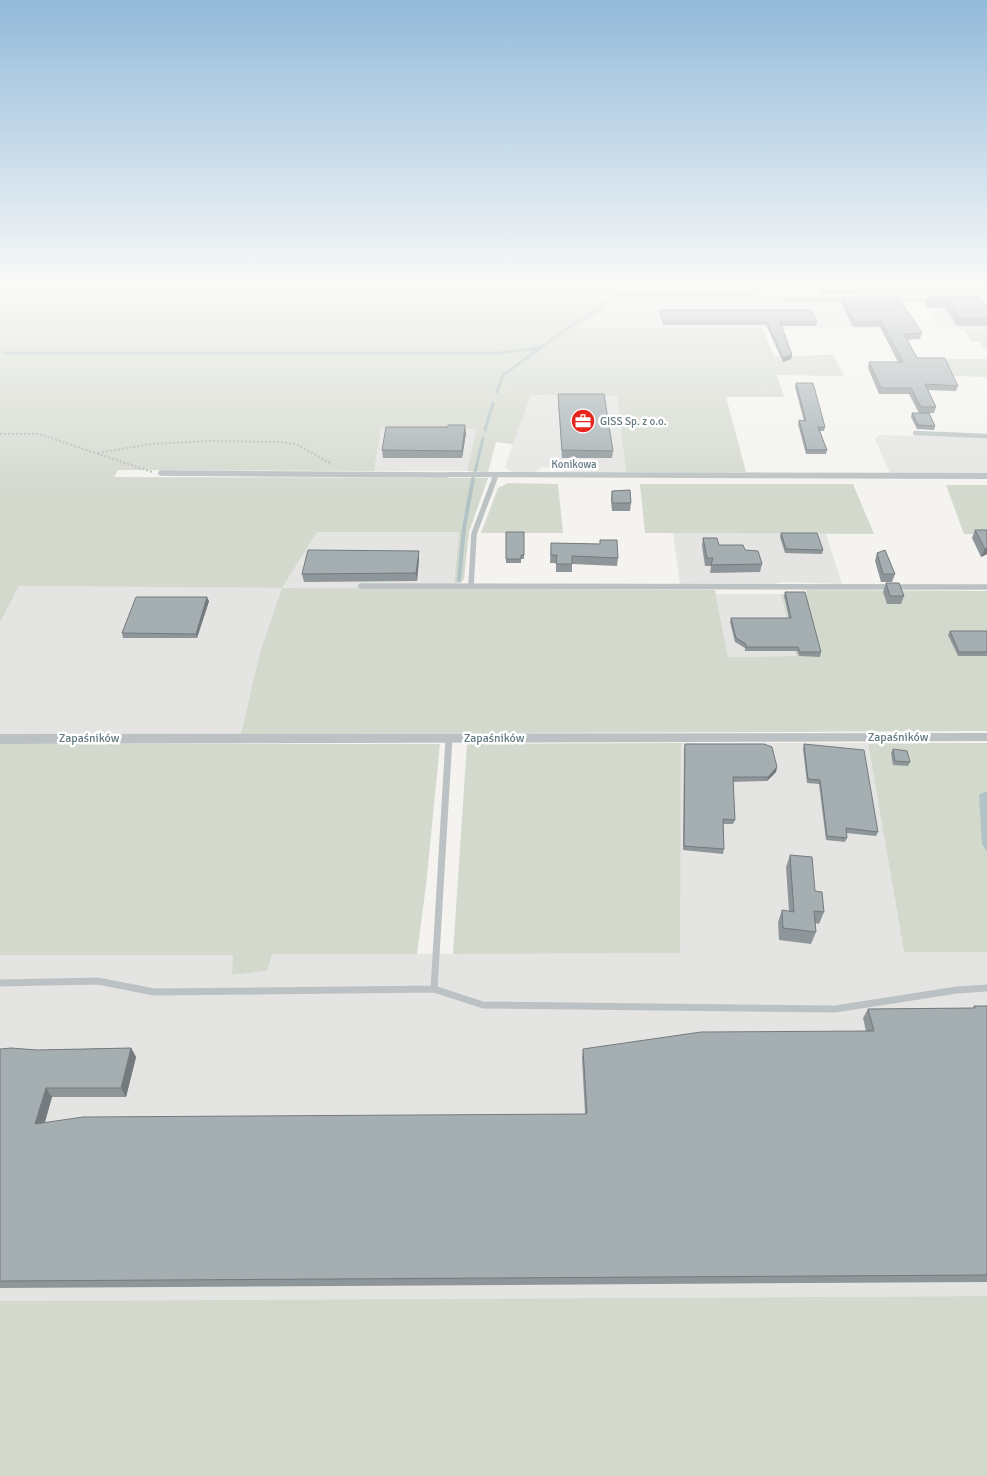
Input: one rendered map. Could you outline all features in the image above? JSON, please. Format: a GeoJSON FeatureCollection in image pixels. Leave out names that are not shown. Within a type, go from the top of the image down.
{"type":"FeatureCollection","features":[{"type":"Feature","properties":{"kind":"street","name":"Konikowa"},"geometry":{"type":"LineString","coordinates":[[446,476],[987,476]]}},
{"type":"Feature","properties":{"kind":"street","name":"Zapaśników"},"geometry":{"type":"LineString","coordinates":[[0,739],[987,737]]}},
{"type":"Feature","properties":{"kind":"lane"},"geometry":{"type":"LineString","coordinates":[[915,433],[987,436]]}},
{"type":"Feature","properties":{"kind":"lane","name":"Konikowa"},"geometry":{"type":"LineString","coordinates":[[161,473],[446,476]]}},
{"type":"Feature","properties":{"kind":"lane"},"geometry":{"type":"LineString","coordinates":[[470,586],[474,534],[496,475]]}},
{"type":"Feature","properties":{"kind":"lane"},"geometry":{"type":"LineString","coordinates":[[361,586],[987,587]]}},
{"type":"Feature","properties":{"kind":"lane"},"geometry":{"type":"LineString","coordinates":[[434,989],[449,738]]}},
{"type":"Feature","properties":{"kind":"lane"},"geometry":{"type":"LineString","coordinates":[[0,983],[98,981],[154,992],[434,989],[483,1005],[835,1009],[958,990],[987,988]]}},
{"type":"Feature","properties":{"kind":"path"},"geometry":{"type":"LineString","coordinates":[[0,434],[38,434],[98,452],[138,468],[161,473]]}},
{"type":"Feature","properties":{"kind":"path"},"geometry":{"type":"LineString","coordinates":[[98,452],[181,442],[282,442],[296,444],[348,474]]}},
{"type":"Feature","properties":{"kind":"shaded area"},"geometry":{"type":"Polygon","coordinates":[[[0,354],[833,355],[844,376],[777,375],[784,397],[726,397],[746,472],[626,472],[617,396],[531,395],[513,444],[496,442],[488,472],[467,471],[477,429],[381,428],[374,471],[118,470],[114,477],[488,478],[469,532],[464,579],[461,583],[454,583],[459,532],[317,532],[282,588],[19,586],[0,623],[0,354]]]}},
{"type":"Feature","properties":{"kind":"shaded area"},"geometry":{"type":"Polygon","coordinates":[[[945,359],[987,359],[987,377],[955,376],[945,359]]]}},
{"type":"Feature","properties":{"kind":"shaded area"},"geometry":{"type":"Polygon","coordinates":[[[530,395],[617,396],[626,472],[564,472],[555,468],[542,467],[535,472],[512,472],[505,467],[530,395]]]}},
{"type":"Feature","properties":{"kind":"shaded area"},"geometry":{"type":"Polygon","coordinates":[[[381,428],[478,429],[467,471],[374,471],[381,428]]]}},
{"type":"Feature","properties":{"kind":"shaded area"},"geometry":{"type":"Polygon","coordinates":[[[879,435],[987,437],[987,473],[890,473],[875,439],[879,435]]]}},
{"type":"Feature","properties":{"kind":"shaded area"},"geometry":{"type":"Polygon","coordinates":[[[508,483],[558,484],[563,533],[481,533],[498,488],[508,483]]]}},
{"type":"Feature","properties":{"kind":"shaded area"},"geometry":{"type":"Polygon","coordinates":[[[640,484],[853,484],[874,534],[645,533],[640,484]]]}},
{"type":"Feature","properties":{"kind":"shaded area"},"geometry":{"type":"Polygon","coordinates":[[[946,485],[987,485],[987,534],[964,534],[946,485]]]}},
{"type":"Feature","properties":{"kind":"shaded area"},"geometry":{"type":"Polygon","coordinates":[[[317,532],[459,532],[453,589],[259,656],[241,734],[0,734],[0,623],[19,586],[282,588],[317,532]]]}},
{"type":"Feature","properties":{"kind":"shaded area"},"geometry":{"type":"Polygon","coordinates":[[[673,533],[826,534],[842,584],[784,582],[774,584],[680,584],[673,533]]]}},
{"type":"Feature","properties":{"kind":"shaded area"},"geometry":{"type":"Polygon","coordinates":[[[282,588],[715,590],[728,657],[796,656],[781,594],[807,595],[806,590],[987,591],[987,731],[241,734],[259,656],[282,588]]]}},
{"type":"Feature","properties":{"kind":"shaded area"},"geometry":{"type":"Polygon","coordinates":[[[716,594],[781,594],[796,656],[728,657],[716,594]]]}},
{"type":"Feature","properties":{"kind":"shaded area"},"geometry":{"type":"Polygon","coordinates":[[[681,743],[868,743],[904,952],[987,952],[987,1296],[0,1301],[0,955],[234,955],[232,975],[267,971],[271,954],[679,953],[681,743]]]}},
{"type":"Feature","properties":{"kind":"shaded area"},"geometry":{"type":"Polygon","coordinates":[[[681,743],[680,953],[453,954],[467,744],[681,743]]]}},
{"type":"Feature","properties":{"kind":"shaded area"},"geometry":{"type":"Polygon","coordinates":[[[868,743],[987,743],[987,792],[984,792],[985,849],[987,852],[987,952],[904,952],[868,743]]]}},
{"type":"Feature","properties":{"kind":"shaded area"},"geometry":{"type":"Polygon","coordinates":[[[0,744],[440,744],[417,954],[272,954],[267,971],[232,975],[233,955],[0,955],[0,744]]]}},
{"type":"Feature","properties":{"kind":"shaded area"},"geometry":{"type":"Polygon","coordinates":[[[987,792],[987,852],[982,844],[979,795],[987,792]]]}},
{"type":"Feature","properties":{"kind":"shaded area"},"geometry":{"type":"Polygon","coordinates":[[[987,1296],[987,1476],[0,1476],[0,1301],[987,1296]]]}},
{"type":"Feature","properties":{"kind":"building"},"geometry":{"type":"Polygon","coordinates":[[[781,354],[792,354],[792,355],[783,358],[781,354]]]}},
{"type":"Feature","properties":{"kind":"building"},"geometry":{"type":"Polygon","coordinates":[[[899,354],[915,354],[917,358],[945,358],[958,386],[925,384],[936,407],[921,407],[911,388],[881,388],[869,362],[903,362],[899,354]]]}},
{"type":"Feature","properties":{"kind":"building"},"geometry":{"type":"Polygon","coordinates":[[[796,383],[813,383],[825,427],[818,427],[827,450],[807,450],[799,420],[806,421],[796,383]]]}},
{"type":"Feature","properties":{"kind":"building","name":"GISS Sp. z o.o."},"geometry":{"type":"Polygon","coordinates":[[[558,394],[604,394],[613,451],[562,450],[558,394]]]}},
{"type":"Feature","properties":{"kind":"building"},"geometry":{"type":"Polygon","coordinates":[[[912,413],[929,413],[935,426],[918,425],[912,413]]]}},
{"type":"Feature","properties":{"kind":"building"},"geometry":{"type":"Polygon","coordinates":[[[448,425],[465,425],[462,451],[382,450],[386,427],[448,427],[448,425]]]}},
{"type":"Feature","properties":{"kind":"building"},"geometry":{"type":"Polygon","coordinates":[[[630,490],[631,503],[612,503],[612,491],[630,490]]]}},
{"type":"Feature","properties":{"kind":"building"},"geometry":{"type":"Polygon","coordinates":[[[975,530],[987,530],[987,548],[985,549],[975,530]]]}},
{"type":"Feature","properties":{"kind":"building"},"geometry":{"type":"Polygon","coordinates":[[[506,532],[524,532],[524,555],[521,555],[521,559],[506,559],[506,532]]]}},
{"type":"Feature","properties":{"kind":"building"},"geometry":{"type":"Polygon","coordinates":[[[781,533],[817,533],[823,550],[786,549],[781,533]]]}},
{"type":"Feature","properties":{"kind":"building"},"geometry":{"type":"Polygon","coordinates":[[[703,538],[717,538],[719,545],[743,545],[745,550],[758,551],[762,564],[711,565],[713,558],[707,558],[703,538]]]}},
{"type":"Feature","properties":{"kind":"building"},"geometry":{"type":"Polygon","coordinates":[[[600,540],[617,540],[618,558],[572,556],[572,564],[556,564],[557,555],[551,555],[551,543],[600,544],[600,540]]]}},
{"type":"Feature","properties":{"kind":"building"},"geometry":{"type":"Polygon","coordinates":[[[308,550],[419,551],[416,573],[302,574],[308,550]]]}},
{"type":"Feature","properties":{"kind":"building"},"geometry":{"type":"Polygon","coordinates":[[[885,550],[895,574],[883,574],[877,553],[885,550]]]}},
{"type":"Feature","properties":{"kind":"building"},"geometry":{"type":"Polygon","coordinates":[[[886,583],[899,583],[904,596],[890,596],[886,583]]]}},
{"type":"Feature","properties":{"kind":"building"},"geometry":{"type":"Polygon","coordinates":[[[785,592],[805,592],[821,652],[800,652],[798,647],[746,647],[746,644],[736,638],[731,618],[791,618],[785,592]]]}},
{"type":"Feature","properties":{"kind":"building"},"geometry":{"type":"Polygon","coordinates":[[[136,597],[207,597],[196,634],[122,633],[136,597]]]}},
{"type":"Feature","properties":{"kind":"building"},"geometry":{"type":"Polygon","coordinates":[[[950,631],[987,631],[987,652],[959,652],[950,631]]]}},
{"type":"Feature","properties":{"kind":"building"},"geometry":{"type":"Polygon","coordinates":[[[685,744],[764,744],[772,747],[777,767],[768,777],[733,777],[735,820],[723,819],[724,849],[684,846],[685,744]]]}},
{"type":"Feature","properties":{"kind":"building"},"geometry":{"type":"Polygon","coordinates":[[[804,744],[864,750],[878,832],[846,828],[847,838],[827,836],[820,780],[808,779],[804,744]]]}},
{"type":"Feature","properties":{"kind":"building"},"geometry":{"type":"Polygon","coordinates":[[[893,749],[907,751],[910,762],[895,761],[893,749]]]}},
{"type":"Feature","properties":{"kind":"building"},"geometry":{"type":"Polygon","coordinates":[[[790,855],[812,857],[815,891],[822,892],[824,912],[814,911],[816,932],[783,928],[782,910],[794,912],[790,855]]]}},
{"type":"Feature","properties":{"kind":"building"},"geometry":{"type":"Polygon","coordinates":[[[974,1006],[987,1006],[987,1275],[0,1281],[0,1049],[131,1048],[121,1088],[46,1088],[35,1124],[83,1117],[585,1114],[587,1113],[583,1049],[701,1032],[874,1031],[868,1009],[975,1008],[974,1006]]]}},
{"type":"Feature","properties":{"kind":"waterway"},"geometry":{"type":"LineString","coordinates":[[497,392],[503,375],[532,354]]}},
{"type":"Feature","properties":{"kind":"waterway"},"geometry":{"type":"LineString","coordinates":[[485,430],[493,403]]}},
{"type":"Feature","properties":{"kind":"waterway"},"geometry":{"type":"LineString","coordinates":[[475,472],[483,438]]}},
{"type":"Feature","properties":{"kind":"waterway"},"geometry":{"type":"LineString","coordinates":[[459,580],[464,528],[473,479]]}},
{"type":"Feature","properties":{"kind":"place","name":"GISS Sp. z o.o."},"geometry":{"type":"Point","coordinates":[583,421]}}]}
